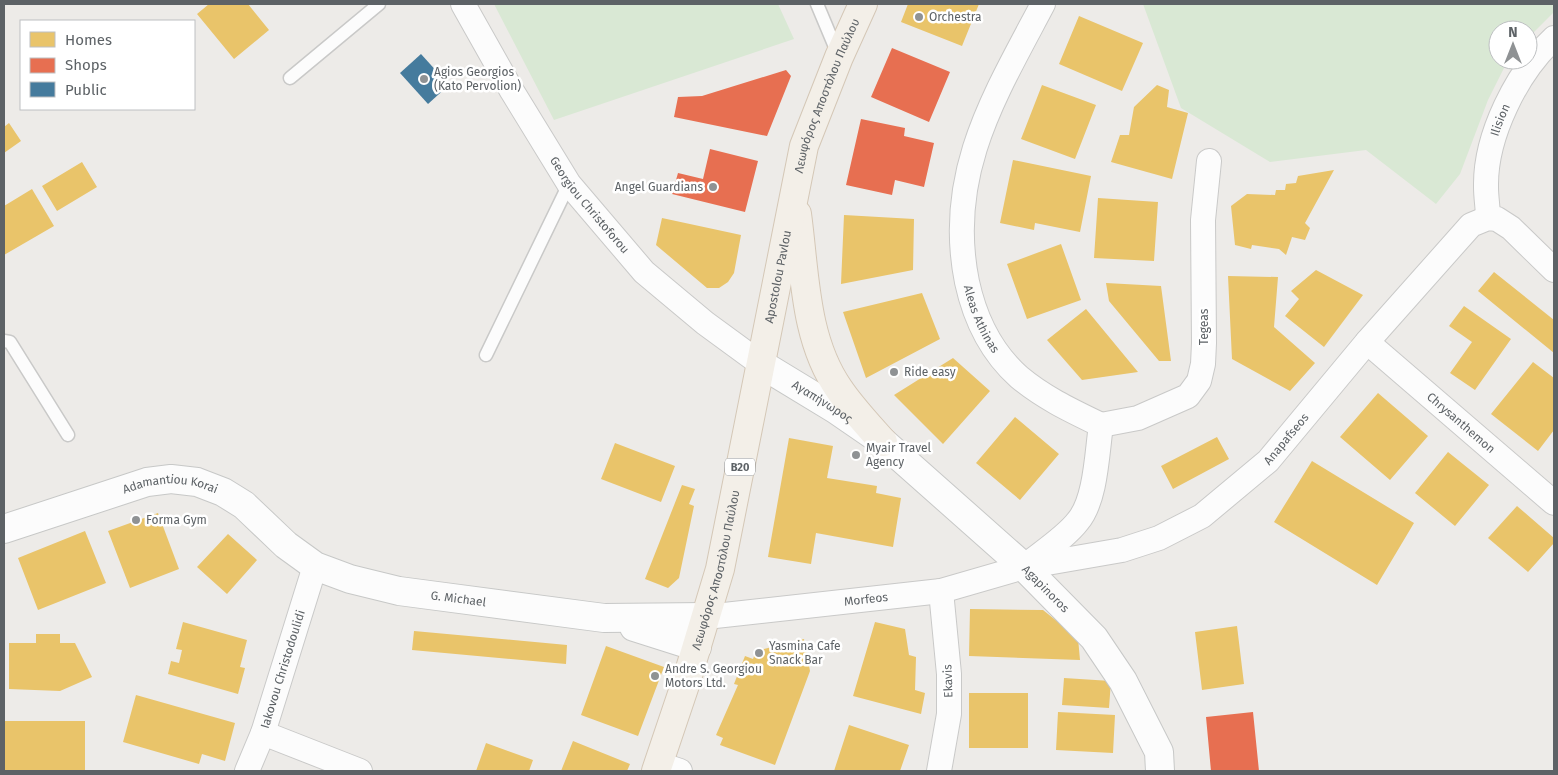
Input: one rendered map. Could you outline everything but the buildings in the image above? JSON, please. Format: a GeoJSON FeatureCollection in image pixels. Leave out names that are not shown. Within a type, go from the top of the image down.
{"type":"FeatureCollection","features":[{"type":"Feature","properties":{"kind":"main road","name":"Λεωφόρος Αποστόλου Παύλου"},"geometry":{"type":"LineString","coordinates":[[794,190],[804,146],[839,56],[863,4]]}},
{"type":"Feature","properties":{"kind":"main road","name":"Apostolou Pavlou"},"geometry":{"type":"LineString","coordinates":[[761,364],[794,190]]}},
{"type":"Feature","properties":{"kind":"main road"},"geometry":{"type":"LineString","coordinates":[[794,190],[816,338],[824,362],[838,388],[883,442]]}},
{"type":"Feature","properties":{"kind":"main road","name":"Λεωφόρος Αποστόλου Παύλου"},"geometry":{"type":"LineString","coordinates":[[665,769],[697,646],[720,569],[761,364]]}},
{"type":"Feature","properties":{"kind":"main road","name":"Αγαπήνωρος"},"geometry":{"type":"LineString","coordinates":[[761,364],[835,408],[883,442]]}},
{"type":"Feature","properties":{"kind":"main road","name":"Agapinoros"},"geometry":{"type":"LineString","coordinates":[[883,442],[1024,567],[1094,638],[1123,681],[1158,752],[1160,771]]}},
{"type":"Feature","properties":{"kind":"main road","name":"Adamantiou Korai"},"geometry":{"type":"LineString","coordinates":[[4,529],[147,482],[171,479],[197,482],[222,492],[244,505],[286,545],[315,566]]}},
{"type":"Feature","properties":{"kind":"main road","name":"G. Michael"},"geometry":{"type":"LineString","coordinates":[[315,566],[350,579],[399,591],[604,618],[706,617]]}},
{"type":"Feature","properties":{"kind":"main road","name":"G. Michael"},"geometry":{"type":"LineString","coordinates":[[604,618],[697,646]]}},
{"type":"Feature","properties":{"kind":"street","name":"Georgiou Christoforou"},"geometry":{"type":"LineString","coordinates":[[463,4],[512,91],[570,184],[644,272],[705,323],[761,364]]}},
{"type":"Feature","properties":{"kind":"street","name":"Aleas Athinas"},"geometry":{"type":"LineString","coordinates":[[1043,4],[990,106],[974,148],[961,212],[963,263],[972,304],[987,339],[1019,376],[1053,402],[1101,425]]}},
{"type":"Feature","properties":{"kind":"street","name":"Ilision"},"geometry":{"type":"LineString","coordinates":[[1488,218],[1487,168],[1501,120],[1511,93],[1523,73],[1541,50],[1554,38]]}},
{"type":"Feature","properties":{"kind":"street","name":"Tegeas"},"geometry":{"type":"LineString","coordinates":[[1101,425],[1138,418],[1188,396],[1199,381],[1204,343],[1203,220],[1209,161]]}},
{"type":"Feature","properties":{"kind":"street"},"geometry":{"type":"LineString","coordinates":[[1488,218],[1497,219],[1511,228],[1554,270]]}},
{"type":"Feature","properties":{"kind":"street","name":"Anapafseos"},"geometry":{"type":"LineString","coordinates":[[1024,567],[1122,550],[1158,538],[1202,516],[1268,461],[1367,342],[1463,232],[1480,220],[1488,218]]}},
{"type":"Feature","properties":{"kind":"street","name":"Chrysanthemon"},"geometry":{"type":"LineString","coordinates":[[1367,342],[1554,503]]}},
{"type":"Feature","properties":{"kind":"street"},"geometry":{"type":"LineString","coordinates":[[1024,567],[1078,522],[1085,510],[1090,496],[1101,425]]}},
{"type":"Feature","properties":{"kind":"street","name":"Iakovou Christodoulidi"},"geometry":{"type":"LineString","coordinates":[[248,771],[263,733],[315,566]]}},
{"type":"Feature","properties":{"kind":"street","name":"Morfeos"},"geometry":{"type":"LineString","coordinates":[[706,617],[940,591],[1024,567]]}},
{"type":"Feature","properties":{"kind":"street","name":"Ekavis"},"geometry":{"type":"LineString","coordinates":[[939,771],[949,714],[949,674],[940,591]]}},
{"type":"Feature","properties":{"kind":"street"},"geometry":{"type":"LineString","coordinates":[[263,733],[360,771]]}},
{"type":"Feature","properties":{"kind":"lane"},"geometry":{"type":"LineString","coordinates":[[290,78],[379,4]]}},
{"type":"Feature","properties":{"kind":"lane"},"geometry":{"type":"LineString","coordinates":[[817,4],[839,56]]}},
{"type":"Feature","properties":{"kind":"lane"},"geometry":{"type":"LineString","coordinates":[[486,355],[570,184]]}},
{"type":"Feature","properties":{"kind":"lane"},"geometry":{"type":"LineString","coordinates":[[4,341],[10,342],[68,435]]}},
{"type":"Feature","properties":{"kind":"green space"},"geometry":{"type":"Polygon","coordinates":[[[494,4],[778,4],[794,39],[554,120],[494,4]]]}},
{"type":"Feature","properties":{"kind":"green space"},"geometry":{"type":"Polygon","coordinates":[[[1143,4],[1554,4],[1554,12],[1538,28],[1538,20],[1488,20],[1488,70],[1503,70],[1488,100],[1460,174],[1436,204],[1366,150],[1270,162],[1181,108],[1143,4]]]}},
{"type":"Feature","properties":{"kind":"place","name":"Orchestra"},"geometry":{"type":"Point","coordinates":[919,17]}},
{"type":"Feature","properties":{"kind":"place","name":"Agios Georgios (Kato Pervolion)"},"geometry":{"type":"Point","coordinates":[424,79]}},
{"type":"Feature","properties":{"kind":"place","name":"Angel Guardians"},"geometry":{"type":"Point","coordinates":[713,187]}},
{"type":"Feature","properties":{"kind":"place","name":"Ride easy"},"geometry":{"type":"Point","coordinates":[894,372]}},
{"type":"Feature","properties":{"kind":"place","name":"Myair Travel Agency"},"geometry":{"type":"Point","coordinates":[856,455]}},
{"type":"Feature","properties":{"kind":"place","name":"Forma Gym"},"geometry":{"type":"Point","coordinates":[136,520]}},
{"type":"Feature","properties":{"kind":"place","name":"Yasmina Cafe Snack Bar"},"geometry":{"type":"Point","coordinates":[759,653]}},
{"type":"Feature","properties":{"kind":"place","name":"Andre S. Georgiou Motors Ltd."},"geometry":{"type":"Point","coordinates":[655,676]}}]}
